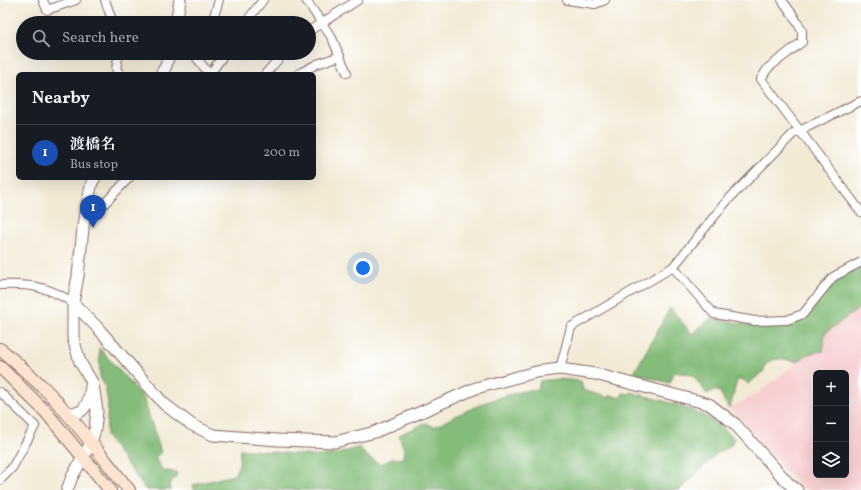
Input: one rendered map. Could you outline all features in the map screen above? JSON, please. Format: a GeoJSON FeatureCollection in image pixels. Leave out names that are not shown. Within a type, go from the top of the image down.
{"type":"FeatureCollection","features":[{"type":"Feature","properties":{"kind":"main road"},"geometry":{"type":"LineString","coordinates":[[0,349],[41,386],[64,411],[129,490]]}},
{"type":"Feature","properties":{"kind":"main road"},"geometry":{"type":"LineString","coordinates":[[0,367],[45,411],[110,490]]}},
{"type":"Feature","properties":{"kind":"street"},"geometry":{"type":"LineString","coordinates":[[43,0],[47,10],[76,0]]}},
{"type":"Feature","properties":{"kind":"street"},"geometry":{"type":"LineString","coordinates":[[105,0],[111,16]]}},
{"type":"Feature","properties":{"kind":"street"},"geometry":{"type":"LineString","coordinates":[[177,16],[180,0]]}},
{"type":"Feature","properties":{"kind":"street"},"geometry":{"type":"LineString","coordinates":[[213,16],[219,0]]}},
{"type":"Feature","properties":{"kind":"street"},"geometry":{"type":"LineString","coordinates":[[250,16],[263,0]]}},
{"type":"Feature","properties":{"kind":"street"},"geometry":{"type":"LineString","coordinates":[[306,0],[332,38],[347,73]]}},
{"type":"Feature","properties":{"kind":"street"},"geometry":{"type":"LineString","coordinates":[[316,27],[358,0]]}},
{"type":"Feature","properties":{"kind":"street"},"geometry":{"type":"LineString","coordinates":[[567,0],[595,4],[605,0]]}},
{"type":"Feature","properties":{"kind":"street"},"geometry":{"type":"LineString","coordinates":[[782,0],[802,31],[802,42],[768,68],[761,79],[861,212]]}},
{"type":"Feature","properties":{"kind":"street"},"geometry":{"type":"LineString","coordinates":[[302,72],[317,64],[340,56]]}},
{"type":"Feature","properties":{"kind":"street"},"geometry":{"type":"LineString","coordinates":[[118,60],[116,69],[118,72]]}},
{"type":"Feature","properties":{"kind":"street"},"geometry":{"type":"LineString","coordinates":[[162,72],[167,60]]}},
{"type":"Feature","properties":{"kind":"street"},"geometry":{"type":"LineString","coordinates":[[199,60],[208,72]]}},
{"type":"Feature","properties":{"kind":"street"},"geometry":{"type":"LineString","coordinates":[[211,72],[219,60]]}},
{"type":"Feature","properties":{"kind":"street"},"geometry":{"type":"LineString","coordinates":[[267,72],[278,60]]}},
{"type":"Feature","properties":{"kind":"street"},"geometry":{"type":"LineString","coordinates":[[560,369],[571,327],[673,267],[726,202],[793,134],[861,101]]}},
{"type":"Feature","properties":{"kind":"street"},"geometry":{"type":"LineString","coordinates":[[67,490],[72,477],[91,443],[95,429],[97,412],[96,397],[92,382],[80,362],[73,338],[73,303],[78,276],[84,219],[94,180]]}},
{"type":"Feature","properties":{"kind":"street"},"geometry":{"type":"LineString","coordinates":[[84,219],[104,204],[127,180]]}},
{"type":"Feature","properties":{"kind":"street"},"geometry":{"type":"LineString","coordinates":[[673,267],[714,314],[754,321],[787,320],[803,314],[833,276],[861,262]]}},
{"type":"Feature","properties":{"kind":"street"},"geometry":{"type":"LineString","coordinates":[[0,284],[29,285],[60,294],[73,303],[164,404],[192,425],[213,435],[278,440],[335,442],[375,432],[476,388],[536,372],[560,369],[595,374],[709,404],[735,424],[788,483],[797,490]]}},
{"type":"Feature","properties":{"kind":"street"},"geometry":{"type":"LineString","coordinates":[[64,411],[74,413],[79,412],[86,407],[90,396],[92,382]]}},
{"type":"Feature","properties":{"kind":"street"},"geometry":{"type":"LineString","coordinates":[[0,392],[35,426],[12,468],[0,480]]}},
{"type":"Feature","properties":{"kind":"shaded area"},"geometry":{"type":"Polygon","coordinates":[[[861,307],[861,490],[806,490],[794,480],[730,408],[757,394],[808,354],[823,351],[825,333],[861,307]]]}},
{"type":"Feature","properties":{"kind":"green space"},"geometry":{"type":"Polygon","coordinates":[[[861,266],[861,307],[825,333],[823,351],[808,354],[797,362],[784,359],[773,360],[765,365],[764,371],[748,384],[744,380],[737,380],[730,408],[720,392],[714,390],[707,394],[693,375],[674,372],[670,383],[634,373],[670,308],[692,334],[711,318],[760,326],[787,326],[798,323],[806,317],[813,310],[833,282],[861,266]]]}},
{"type":"Feature","properties":{"kind":"green space"},"geometry":{"type":"Polygon","coordinates":[[[99,348],[143,397],[161,452],[155,458],[163,471],[176,472],[177,476],[171,482],[170,487],[172,490],[146,490],[106,436],[108,403],[105,386],[100,377],[99,348]]]}},
{"type":"Feature","properties":{"kind":"green space"},"geometry":{"type":"Polygon","coordinates":[[[558,379],[581,381],[583,390],[609,398],[610,395],[621,398],[623,393],[630,394],[631,392],[687,408],[713,421],[734,439],[730,446],[717,453],[680,490],[194,490],[193,485],[234,475],[239,465],[240,449],[317,456],[337,454],[360,447],[365,455],[380,464],[392,458],[403,458],[404,450],[399,435],[426,423],[434,427],[497,398],[538,389],[540,381],[558,379]]]}},
{"type":"Feature","properties":{"kind":"place","name":"渡橋名"},"geometry":{"type":"Point","coordinates":[93,228]}}]}
